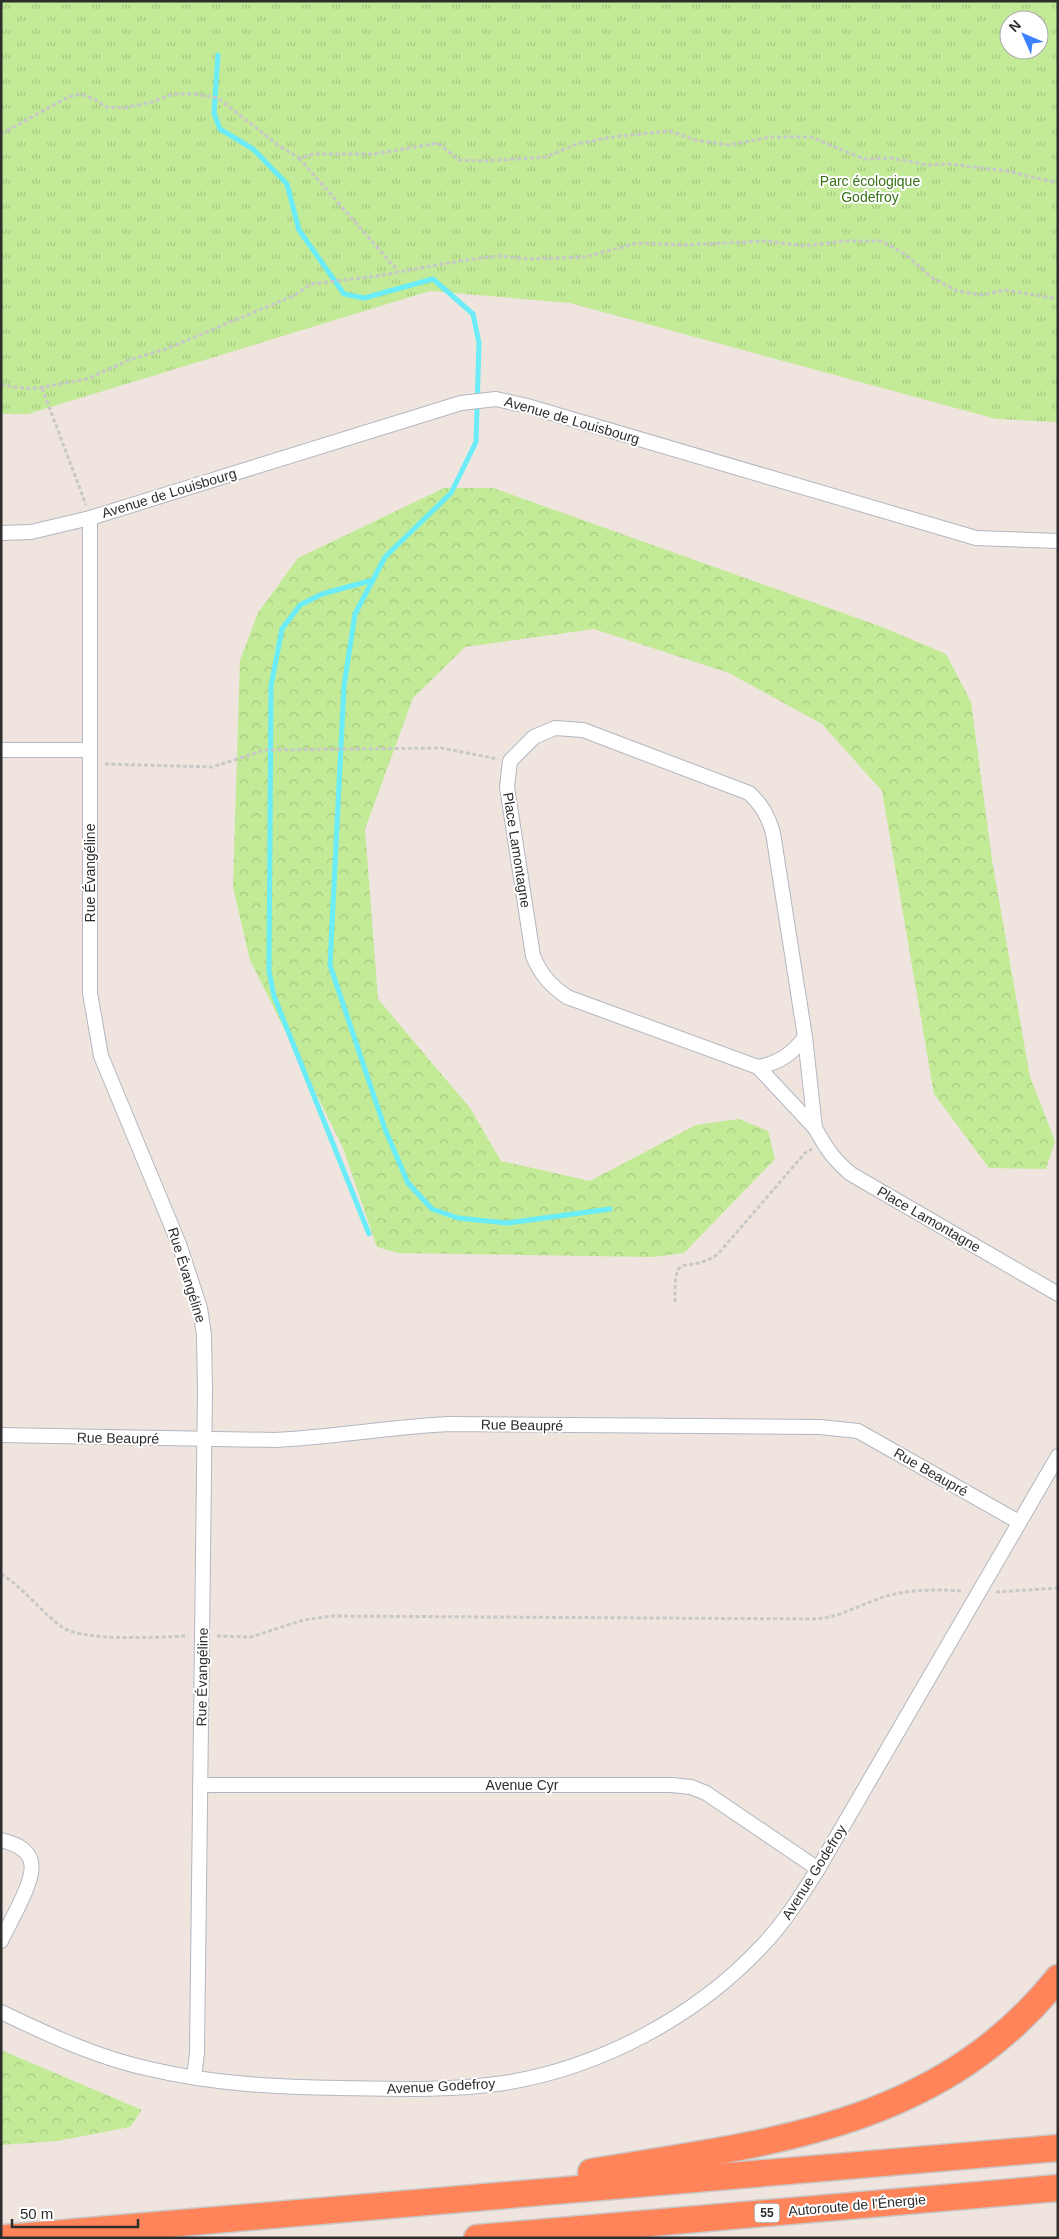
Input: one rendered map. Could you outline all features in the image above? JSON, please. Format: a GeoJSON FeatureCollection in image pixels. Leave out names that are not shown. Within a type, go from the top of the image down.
{"type":"FeatureCollection","features":[{"type":"Feature","properties":{"kind":"highway"},"geometry":{"type":"LineString","coordinates":[[412,2203],[747,2146],[826,2128],[868,2114],[919,2092],[966,2063],[1011,2027],[1058,1978]]}},
{"type":"Feature","properties":{"kind":"highway"},"geometry":{"type":"LineString","coordinates":[[5,2238],[1058,2148]]}},
{"type":"Feature","properties":{"kind":"highway","name":"Autoroute de l'Énergie"},"geometry":{"type":"LineString","coordinates":[[477,2238],[1058,2188]]}},
{"type":"Feature","properties":{"kind":"street","name":"Avenue de Louisbourg"},"geometry":{"type":"LineString","coordinates":[[1,533],[31,532],[90,518],[461,404],[496,399],[527,406],[976,538],[1058,540]]}},
{"type":"Feature","properties":{"kind":"street","name":"Rue Évangéline"},"geometry":{"type":"LineString","coordinates":[[90,518],[90,993],[101,1056],[180,1244],[200,1308],[205,1353],[197,2053],[194,2078]]}},
{"type":"Feature","properties":{"kind":"street","name":"Place Lamontagne"},"geometry":{"type":"LineString","coordinates":[[815,1128],[804,1036],[773,833],[761,804],[748,793],[584,730],[555,728],[534,737],[510,761],[507,788],[533,956],[540,973],[552,987],[567,997],[758,1067],[815,1128],[827,1150],[851,1174],[1058,1294]]}},
{"type":"Feature","properties":{"kind":"street"},"geometry":{"type":"LineString","coordinates":[[1,750],[90,757]]}},
{"type":"Feature","properties":{"kind":"street"},"geometry":{"type":"LineString","coordinates":[[758,1067],[776,1063],[788,1055],[804,1036]]}},
{"type":"Feature","properties":{"kind":"street","name":"Rue Beaupré"},"geometry":{"type":"LineString","coordinates":[[1,1435],[204,1439],[310,1438],[403,1426],[449,1424],[814,1426],[841,1428],[858,1431],[881,1442],[1019,1522]]}},
{"type":"Feature","properties":{"kind":"street","name":"Avenue Godefroy"},"geometry":{"type":"LineString","coordinates":[[1,2012],[108,2057],[149,2069],[194,2078],[291,2087],[454,2088],[515,2081],[584,2061],[625,2044],[665,2023],[723,1983],[754,1955],[779,1927],[818,1869],[1058,1456]]}},
{"type":"Feature","properties":{"kind":"street","name":"Avenue Cyr"},"geometry":{"type":"LineString","coordinates":[[200,1785],[672,1785],[690,1787],[706,1794],[818,1869]]}},
{"type":"Feature","properties":{"kind":"street"},"geometry":{"type":"LineString","coordinates":[[1,1840],[24,1849],[31,1861],[31,1874],[1,1941]]}},
{"type":"Feature","properties":{"kind":"path"},"geometry":{"type":"LineString","coordinates":[[1,134],[68,97],[80,94],[94,99],[106,107],[124,108],[152,102],[173,94],[195,94],[218,98],[278,145],[300,158],[398,272]]}},
{"type":"Feature","properties":{"kind":"path"},"geometry":{"type":"LineString","coordinates":[[300,158],[314,154],[374,154],[438,143],[459,160],[484,161],[546,157],[578,144],[612,137],[670,131],[695,140],[729,146],[770,136],[811,137],[864,159],[892,158],[927,165],[949,164],[1007,171],[1058,183]]}},
{"type":"Feature","properties":{"kind":"path"},"geometry":{"type":"LineString","coordinates":[[1,384],[32,390],[87,379],[129,360],[166,349],[295,295],[311,284],[500,256],[529,259],[585,257],[637,243],[684,245],[766,241],[803,246],[844,241],[881,241],[905,254],[931,277],[957,291],[982,294],[1004,290],[1058,299]]}},
{"type":"Feature","properties":{"kind":"path"},"geometry":{"type":"LineString","coordinates":[[42,388],[90,518]]}},
{"type":"Feature","properties":{"kind":"path"},"geometry":{"type":"LineString","coordinates":[[90,757],[212,767],[264,750],[441,748],[510,761]]}},
{"type":"Feature","properties":{"kind":"path"},"geometry":{"type":"LineString","coordinates":[[675,1302],[675,1276],[678,1268],[682,1265],[705,1261],[718,1254],[805,1153]]}},
{"type":"Feature","properties":{"kind":"path"},"geometry":{"type":"LineString","coordinates":[[1,1574],[25,1592],[60,1626],[75,1634],[182,1636]]}},
{"type":"Feature","properties":{"kind":"path"},"geometry":{"type":"LineString","coordinates":[[994,1592],[1009,1593],[1058,1588]]}},
{"type":"Feature","properties":{"kind":"path"},"geometry":{"type":"LineString","coordinates":[[221,1636],[251,1637],[303,1620],[332,1616],[817,1620],[901,1592],[924,1590],[964,1591]]}},
{"type":"Feature","properties":{"kind":"green space","name":"Parc écologique Godefroy"},"geometry":{"type":"Polygon","coordinates":[[[1,1],[1058,1],[1058,422],[996,419],[570,303],[430,291],[28,414],[1,414],[1,1]]]}},
{"type":"Feature","properties":{"kind":"green space"},"geometry":{"type":"Polygon","coordinates":[[[444,488],[493,488],[882,627],[946,654],[971,702],[992,860],[1030,1077],[1055,1141],[1046,1169],[989,1168],[934,1094],[882,791],[822,724],[729,673],[594,629],[465,647],[413,698],[365,829],[378,999],[470,1108],[501,1161],[590,1181],[696,1125],[739,1119],[768,1131],[775,1159],[684,1253],[653,1257],[398,1253],[377,1247],[343,1148],[250,960],[233,887],[240,660],[258,613],[298,558],[444,488]]]}},
{"type":"Feature","properties":{"kind":"green space"},"geometry":{"type":"Polygon","coordinates":[[[1,2050],[142,2110],[130,2127],[57,2141],[1,2145],[1,2050]]]}},
{"type":"Feature","properties":{"kind":"waterway"},"geometry":{"type":"LineString","coordinates":[[218,55],[214,113],[220,129],[253,149],[287,184],[299,230],[344,294],[364,298],[433,279],[473,314],[479,343],[476,442],[451,493],[385,557],[355,614],[344,686],[330,965],[385,1129],[408,1183],[432,1209],[458,1218],[507,1223],[610,1209]]}},
{"type":"Feature","properties":{"kind":"waterway"},"geometry":{"type":"LineString","coordinates":[[369,1234],[274,996],[269,971],[271,686],[282,629],[300,605],[322,594],[373,580]]}}]}
